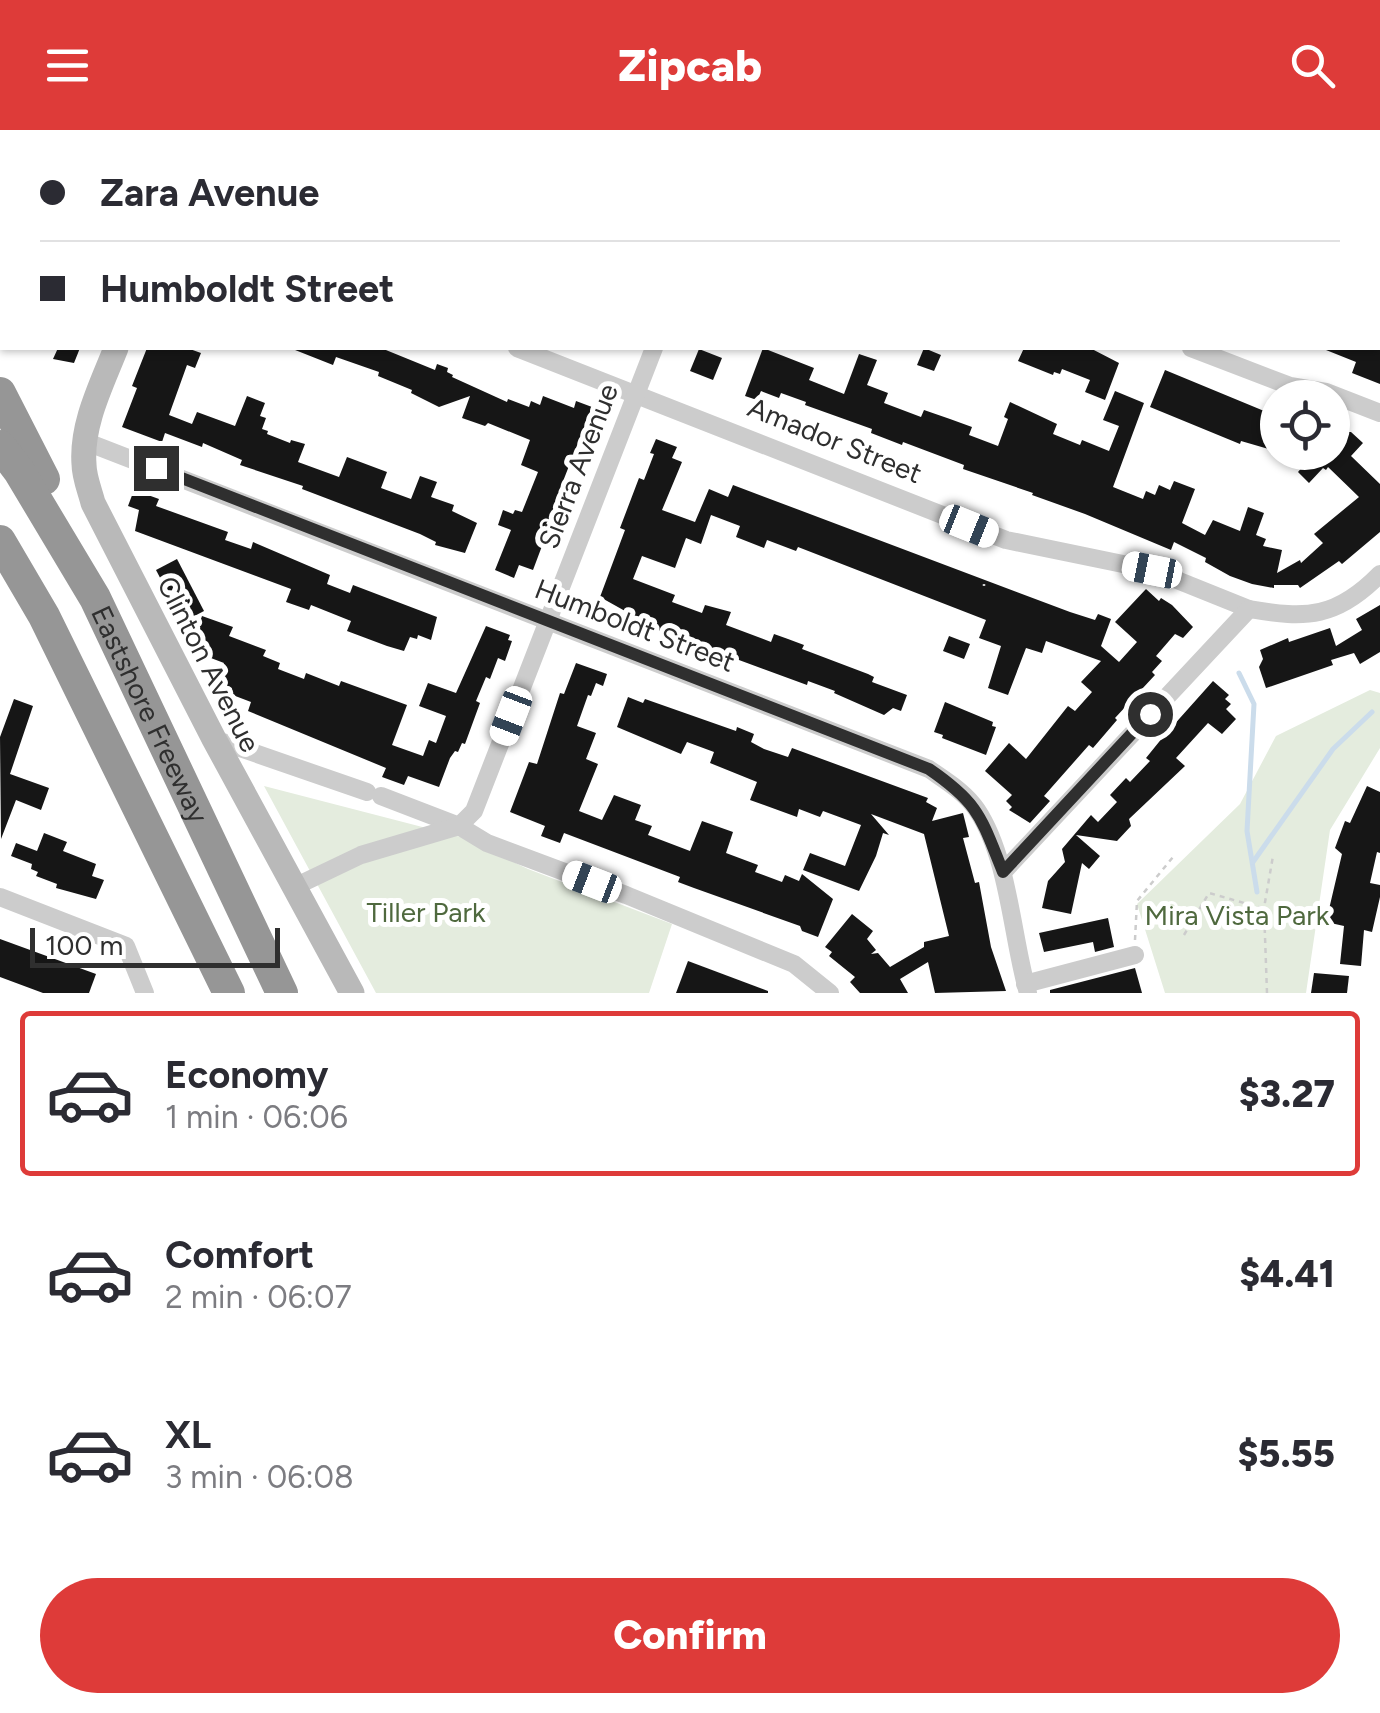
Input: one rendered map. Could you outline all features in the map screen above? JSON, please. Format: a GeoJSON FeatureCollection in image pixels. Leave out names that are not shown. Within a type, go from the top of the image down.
{"type":"FeatureCollection","features":[{"type":"Feature","properties":{"kind":"highway"},"geometry":{"type":"LineString","coordinates":[[0,392],[50,492],[95,598]]}},
{"type":"Feature","properties":{"kind":"highway","name":"Eastshore Freeway"},"geometry":{"type":"LineString","coordinates":[[0,446],[95,598],[282,993]]}},
{"type":"Feature","properties":{"kind":"highway","name":"Eastshore Freeway"},"geometry":{"type":"LineString","coordinates":[[2,545],[44,616],[226,989]]}},
{"type":"Feature","properties":{"kind":"street","name":"Clinton Avenue"},"geometry":{"type":"LineString","coordinates":[[115,350],[84,441],[84,467],[93,503],[292,888],[352,993]]}},
{"type":"Feature","properties":{"kind":"street","name":"Amador Street"},"geometry":{"type":"LineString","coordinates":[[521,350],[1006,540],[1152,570],[1249,610],[1294,617],[1334,608],[1380,574]]}},
{"type":"Feature","properties":{"kind":"street","name":"Sierra Avenue"},"geometry":{"type":"LineString","coordinates":[[459,826],[474,811],[653,350]]}},
{"type":"Feature","properties":{"kind":"street"},"geometry":{"type":"LineString","coordinates":[[1197,350],[1290,386],[1326,392],[1380,413]]}},
{"type":"Feature","properties":{"kind":"street","name":"Humboldt Street"},"geometry":{"type":"LineString","coordinates":[[84,441],[929,769],[958,789],[978,811],[1003,872],[1026,988]]}},
{"type":"Feature","properties":{"kind":"street"},"geometry":{"type":"LineString","coordinates":[[1003,872],[1249,610]]}},
{"type":"Feature","properties":{"kind":"street"},"geometry":{"type":"LineString","coordinates":[[214,740],[374,794],[459,826],[487,843],[626,894],[794,964],[830,993]]}},
{"type":"Feature","properties":{"kind":"street"},"geometry":{"type":"LineString","coordinates":[[292,888],[361,855],[459,826]]}},
{"type":"Feature","properties":{"kind":"street"},"geometry":{"type":"LineString","coordinates":[[0,897],[126,946],[144,993]]}},
{"type":"Feature","properties":{"kind":"street"},"geometry":{"type":"LineString","coordinates":[[1026,988],[1136,955]]}},
{"type":"Feature","properties":{"kind":"path"},"geometry":{"type":"LineString","coordinates":[[1267,993],[1264,908],[1273,856]]}},
{"type":"Feature","properties":{"kind":"path"},"geometry":{"type":"LineString","coordinates":[[1136,955],[1137,901],[1173,857]]}},
{"type":"Feature","properties":{"kind":"path"},"geometry":{"type":"LineString","coordinates":[[1184,935],[1209,893],[1264,908]]}},
{"type":"Feature","properties":{"kind":"green space","name":"Mira Vista Park"},"geometry":{"type":"Polygon","coordinates":[[[1370,690],[1380,693],[1380,748],[1330,830],[1306,993],[1165,993],[1137,904],[1240,804],[1276,736],[1370,690]]]}},
{"type":"Feature","properties":{"kind":"green space","name":"Tiller Park"},"geometry":{"type":"Polygon","coordinates":[[[264,786],[461,837],[528,869],[672,924],[649,993],[376,993],[264,786]]]}},
{"type":"Feature","properties":{"kind":"building"},"geometry":{"type":"Polygon","coordinates":[[[57,350],[79,350],[74,363],[53,359],[57,350]]]}},
{"type":"Feature","properties":{"kind":"building"},"geometry":{"type":"Polygon","coordinates":[[[146,350],[201,353],[195,368],[187,365],[169,415],[192,424],[197,412],[235,426],[247,396],[265,403],[260,416],[266,418],[262,429],[267,434],[305,444],[298,462],[339,477],[347,457],[387,472],[381,488],[411,499],[420,476],[437,482],[431,497],[454,505],[452,511],[477,523],[465,553],[435,545],[436,542],[420,534],[302,489],[303,486],[240,465],[242,460],[203,443],[202,447],[165,433],[162,442],[122,427],[137,388],[132,386],[146,350]]]}},
{"type":"Feature","properties":{"kind":"building"},"geometry":{"type":"Polygon","coordinates":[[[295,350],[386,350],[435,370],[437,364],[448,368],[452,377],[507,402],[508,399],[529,407],[531,401],[540,405],[543,396],[574,408],[576,401],[592,407],[533,570],[519,565],[514,578],[495,570],[511,530],[498,525],[503,510],[522,512],[538,472],[521,465],[530,440],[488,423],[485,426],[462,418],[470,396],[439,407],[378,376],[379,372],[336,357],[333,365],[295,350]]]}},
{"type":"Feature","properties":{"kind":"building"},"geometry":{"type":"Polygon","coordinates":[[[699,350],[722,358],[713,380],[690,371],[699,350]]]}},
{"type":"Feature","properties":{"kind":"building"},"geometry":{"type":"Polygon","coordinates":[[[762,350],[814,368],[809,380],[844,394],[859,354],[877,360],[867,385],[888,393],[884,403],[921,417],[924,410],[972,427],[969,435],[998,446],[1010,402],[1057,424],[1053,434],[1109,451],[1119,426],[1103,420],[1115,391],[1144,403],[1113,487],[1143,499],[1146,491],[1155,495],[1159,485],[1170,490],[1174,481],[1195,489],[1182,523],[1205,535],[1213,520],[1240,531],[1248,507],[1264,513],[1256,535],[1266,539],[1263,546],[1282,550],[1277,573],[1300,560],[1301,563],[1323,543],[1314,534],[1359,497],[1331,470],[1350,470],[1351,432],[1363,443],[1351,456],[1380,484],[1380,532],[1342,564],[1339,561],[1300,588],[1252,584],[1230,576],[1174,542],[1171,550],[1033,493],[963,469],[964,465],[871,433],[872,429],[805,405],[806,402],[761,391],[757,400],[745,396],[762,350]]]}},
{"type":"Feature","properties":{"kind":"building"},"geometry":{"type":"Polygon","coordinates":[[[923,350],[941,355],[934,371],[917,365],[923,350]]]}},
{"type":"Feature","properties":{"kind":"building"},"geometry":{"type":"Polygon","coordinates":[[[1023,350],[1094,350],[1119,363],[1105,400],[1085,392],[1090,380],[1062,369],[1060,374],[1053,375],[1018,361],[1023,350]]]}},
{"type":"Feature","properties":{"kind":"building"},"geometry":{"type":"Polygon","coordinates":[[[1326,350],[1380,350],[1380,384],[1352,373],[1356,362],[1326,350]]]}},
{"type":"Feature","properties":{"kind":"building"},"geometry":{"type":"Polygon","coordinates":[[[1165,370],[1260,409],[1260,447],[1241,441],[1240,444],[1150,407],[1165,370]]]}},
{"type":"Feature","properties":{"kind":"building"},"geometry":{"type":"Polygon","coordinates":[[[656,439],[677,447],[672,458],[682,462],[662,510],[695,522],[709,489],[728,497],[733,485],[1070,612],[1095,620],[1098,614],[1111,619],[1101,646],[1119,662],[1137,642],[1115,622],[1146,589],[1159,601],[1161,598],[1172,605],[1193,627],[1183,638],[1175,634],[1156,656],[1162,661],[1152,672],[1155,675],[1093,748],[1089,745],[1044,796],[1050,801],[1030,823],[1009,810],[1012,807],[1006,801],[1012,795],[985,771],[1009,743],[1026,759],[1068,706],[1075,711],[1092,692],[1081,682],[1101,661],[1046,641],[1042,653],[1026,648],[1008,695],[988,688],[1001,646],[979,638],[986,620],[798,547],[796,551],[767,540],[764,548],[736,537],[740,526],[711,515],[701,544],[686,538],[675,568],[642,556],[633,579],[675,595],[672,602],[702,613],[705,605],[731,612],[726,625],[771,642],[774,634],[868,674],[874,677],[872,682],[907,695],[901,711],[893,708],[884,715],[835,691],[808,681],[807,685],[624,614],[625,611],[600,597],[625,530],[620,528],[639,478],[644,480],[656,439]]]}},
{"type":"Feature","properties":{"kind":"building"},"geometry":{"type":"Polygon","coordinates":[[[1300,470],[1321,470],[1309,483],[1300,470]]]}},
{"type":"Feature","properties":{"kind":"building"},"geometry":{"type":"Polygon","coordinates":[[[134,490],[159,499],[156,506],[228,532],[225,540],[251,549],[253,542],[330,575],[327,584],[350,593],[353,585],[437,617],[431,640],[418,635],[417,639],[410,637],[404,651],[387,646],[347,631],[351,621],[311,605],[309,610],[286,602],[291,589],[135,531],[139,510],[128,506],[134,490]]]}},
{"type":"Feature","properties":{"kind":"building"},"geometry":{"type":"Polygon","coordinates":[[[177,559],[204,611],[183,622],[156,570],[177,559]]]}},
{"type":"Feature","properties":{"kind":"building"},"geometry":{"type":"Polygon","coordinates":[[[1380,605],[1380,652],[1360,664],[1354,653],[1331,660],[1333,665],[1266,688],[1259,667],[1263,659],[1260,650],[1288,638],[1289,642],[1330,628],[1336,646],[1362,630],[1356,619],[1380,605]]]}},
{"type":"Feature","properties":{"kind":"building"},"geometry":{"type":"Polygon","coordinates":[[[202,616],[233,627],[229,636],[266,650],[263,656],[280,663],[278,669],[304,679],[306,673],[339,686],[341,681],[407,705],[392,745],[423,756],[429,740],[436,743],[446,716],[419,706],[428,683],[456,693],[486,626],[510,635],[508,640],[512,641],[505,661],[498,658],[490,679],[486,677],[465,744],[450,758],[439,787],[408,776],[404,785],[382,777],[386,768],[248,711],[251,702],[230,694],[232,688],[217,682],[224,663],[203,655],[207,645],[195,636],[202,616]]]}},
{"type":"Feature","properties":{"kind":"building"},"geometry":{"type":"Polygon","coordinates":[[[949,636],[970,644],[964,659],[943,651],[949,636]]]}},
{"type":"Feature","properties":{"kind":"building"},"geometry":{"type":"Polygon","coordinates":[[[576,663],[607,674],[603,686],[596,683],[591,696],[588,695],[577,726],[596,733],[586,759],[598,764],[579,811],[602,820],[614,795],[641,805],[635,820],[652,826],[648,835],[690,851],[702,821],[733,832],[726,853],[758,865],[755,872],[782,882],[785,875],[799,881],[802,874],[833,899],[818,937],[802,931],[800,926],[678,882],[680,877],[564,833],[560,843],[541,836],[545,826],[510,812],[529,762],[537,764],[560,693],[564,694],[576,663]]]}},
{"type":"Feature","properties":{"kind":"building"},"geometry":{"type":"Polygon","coordinates":[[[1213,681],[1229,695],[1225,699],[1231,704],[1226,709],[1236,719],[1222,734],[1208,723],[1176,758],[1185,766],[1129,819],[1131,826],[1117,841],[1076,835],[1100,856],[1089,869],[1082,863],[1071,914],[1042,908],[1048,881],[1065,862],[1062,849],[1091,815],[1098,822],[1117,802],[1110,795],[1126,778],[1130,782],[1150,761],[1146,758],[1213,681]]]}},
{"type":"Feature","properties":{"kind":"building"},"geometry":{"type":"Polygon","coordinates":[[[628,697],[643,703],[645,699],[736,731],[737,727],[754,734],[751,742],[764,749],[788,757],[792,748],[928,798],[926,802],[937,808],[932,821],[963,813],[969,837],[963,838],[975,883],[979,882],[991,947],[1006,991],[935,993],[928,962],[900,979],[908,993],[860,993],[850,982],[855,977],[829,956],[832,952],[825,947],[852,914],[873,931],[867,939],[876,950],[871,954],[878,953],[890,967],[924,947],[924,942],[949,936],[924,834],[871,814],[889,835],[883,833],[859,891],[803,870],[810,853],[845,866],[861,825],[823,811],[820,817],[799,809],[797,817],[750,800],[757,782],[710,763],[714,752],[687,742],[681,754],[617,727],[628,697]]]}},
{"type":"Feature","properties":{"kind":"building"},"geometry":{"type":"Polygon","coordinates":[[[14,699],[33,706],[10,774],[49,788],[41,810],[16,800],[1,839],[0,737],[14,699]]]}},
{"type":"Feature","properties":{"kind":"building"},"geometry":{"type":"Polygon","coordinates":[[[945,702],[993,722],[996,727],[986,755],[934,732],[945,702]]]}},
{"type":"Feature","properties":{"kind":"building"},"geometry":{"type":"Polygon","coordinates":[[[1367,786],[1380,792],[1380,853],[1377,852],[1370,883],[1380,885],[1380,897],[1372,932],[1364,930],[1361,966],[1340,964],[1344,926],[1326,922],[1342,854],[1335,848],[1345,821],[1350,823],[1367,786]]]}},
{"type":"Feature","properties":{"kind":"building"},"geometry":{"type":"Polygon","coordinates":[[[44,833],[67,842],[63,851],[96,864],[92,876],[104,880],[96,899],[56,888],[57,884],[36,876],[38,872],[31,869],[32,864],[11,856],[16,843],[37,851],[44,833]]]}},
{"type":"Feature","properties":{"kind":"building"},"geometry":{"type":"Polygon","coordinates":[[[1108,918],[1114,947],[1095,952],[1093,942],[1044,952],[1039,933],[1108,918]]]}},
{"type":"Feature","properties":{"kind":"building"},"geometry":{"type":"Polygon","coordinates":[[[0,939],[96,974],[89,993],[43,993],[0,977],[0,939]]]}},
{"type":"Feature","properties":{"kind":"building"},"geometry":{"type":"Polygon","coordinates":[[[688,961],[768,991],[768,993],[676,993],[688,961]]]}},
{"type":"Feature","properties":{"kind":"building"},"geometry":{"type":"Polygon","coordinates":[[[1135,968],[1142,993],[1050,993],[1050,990],[1135,968]]]}},
{"type":"Feature","properties":{"kind":"building"},"geometry":{"type":"Polygon","coordinates":[[[1314,973],[1349,976],[1347,993],[1311,993],[1314,973]]]}},
{"type":"Feature","properties":{"kind":"waterway"},"geometry":{"type":"LineString","coordinates":[[1239,673],[1254,704],[1247,831],[1257,892]]}},
{"type":"Feature","properties":{"kind":"waterway"},"geometry":{"type":"LineString","coordinates":[[1253,862],[1333,749],[1372,712]]}},
{"type":"Feature","properties":{"kind":"route"},"geometry":{"type":"LineString","coordinates":[[156,468],[929,769],[958,789],[978,811],[1003,872],[1150,714]]}}]}
